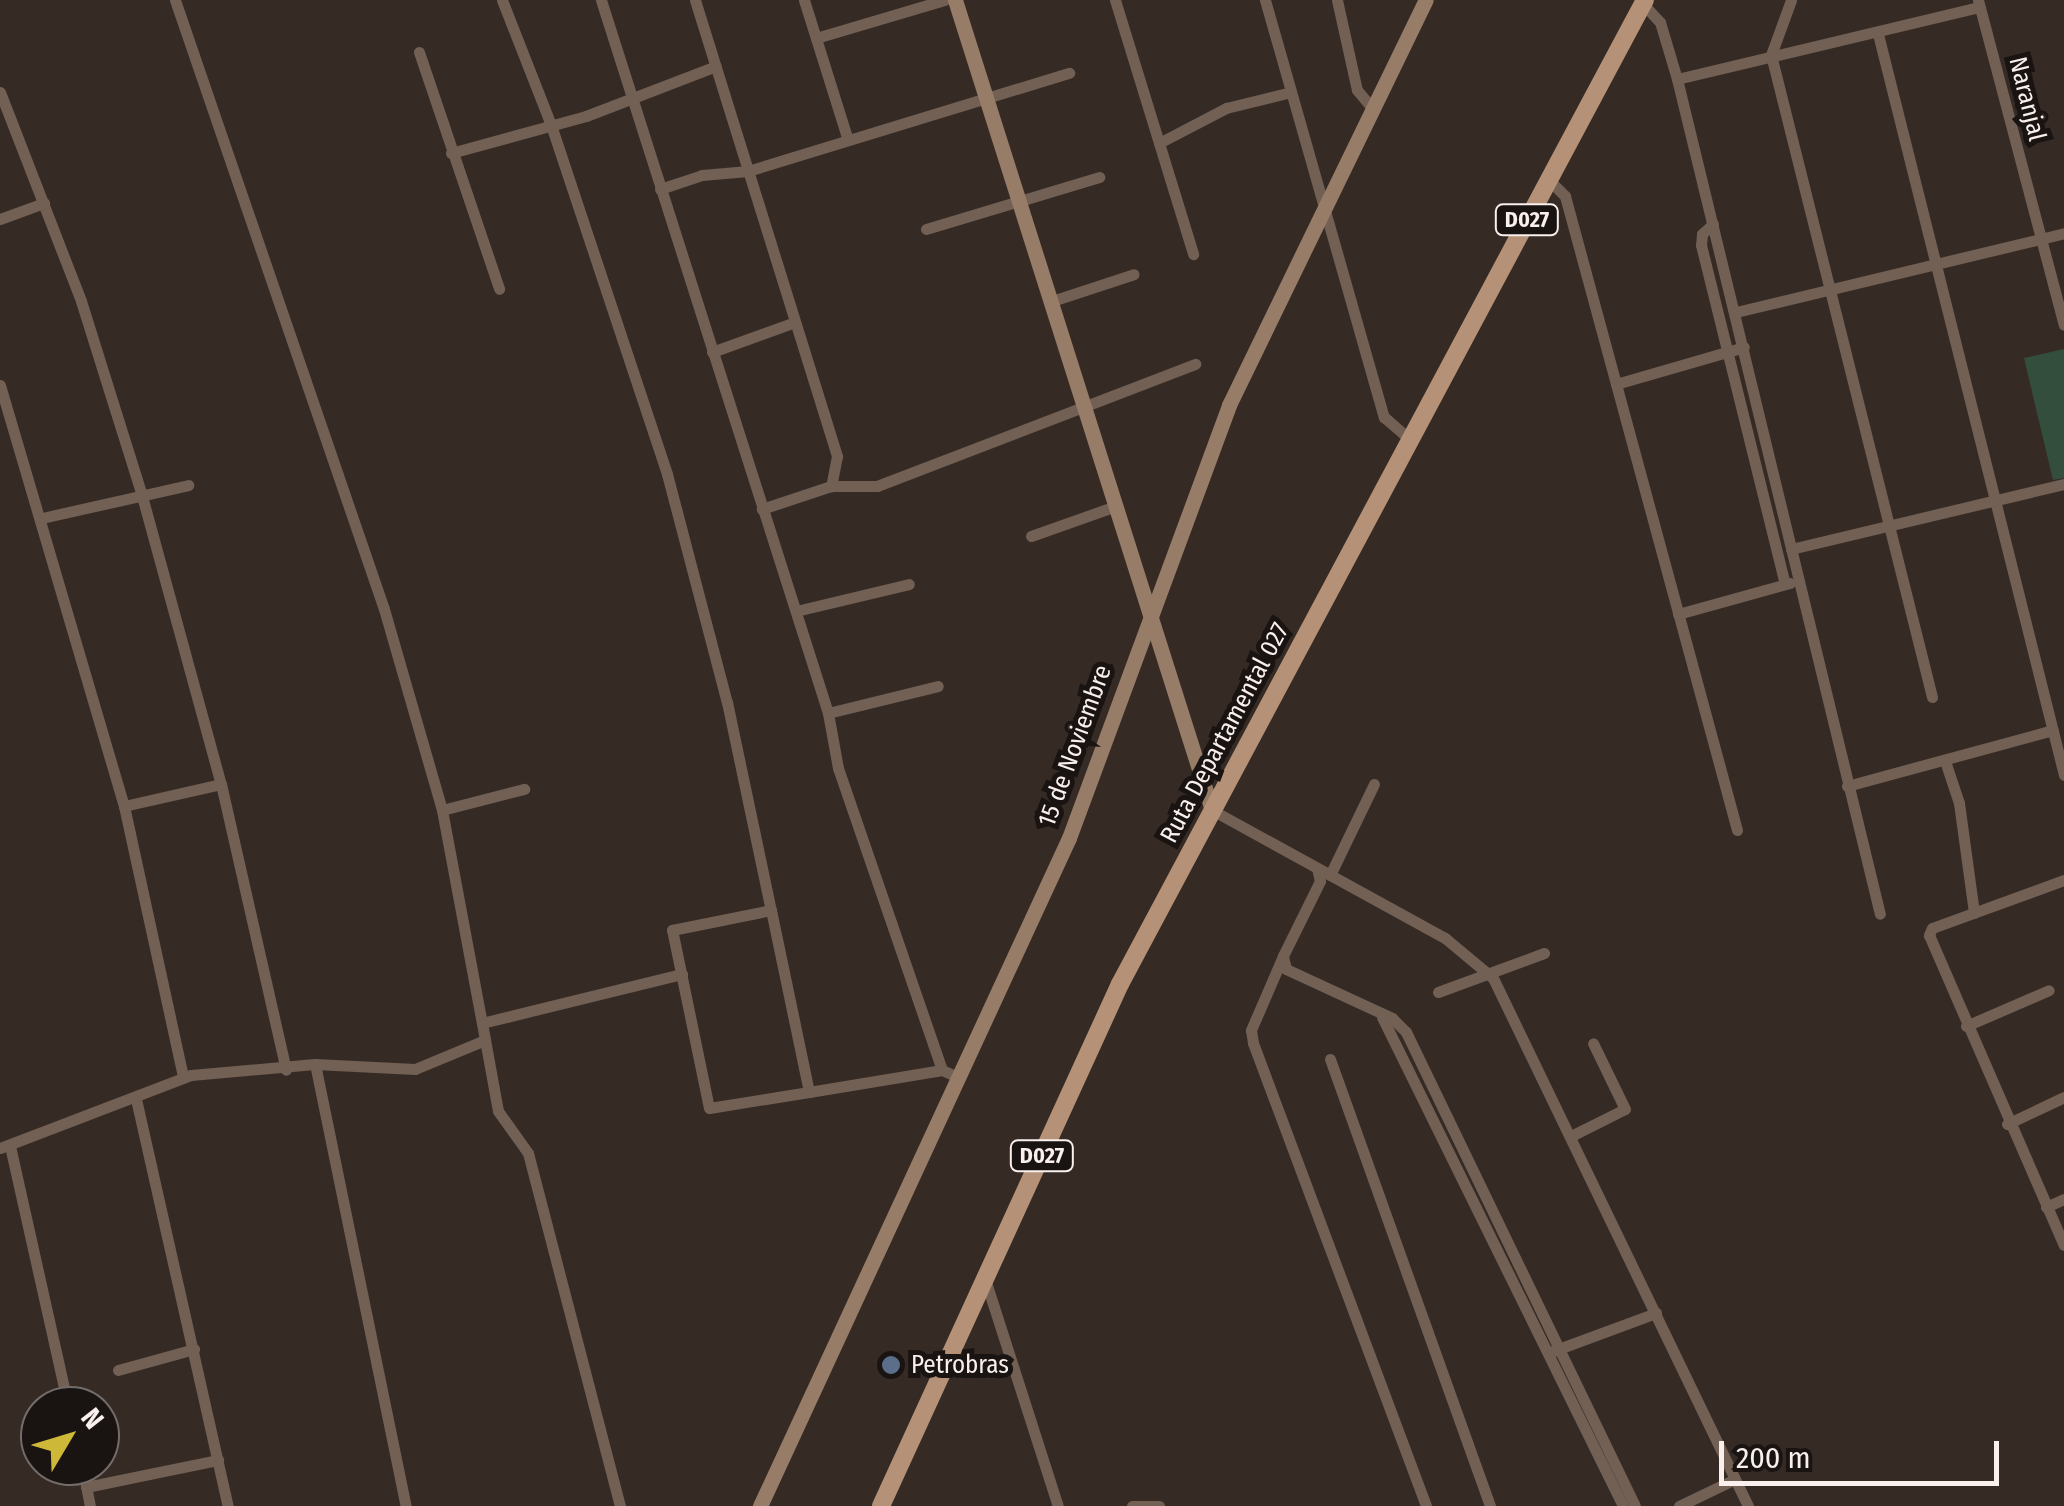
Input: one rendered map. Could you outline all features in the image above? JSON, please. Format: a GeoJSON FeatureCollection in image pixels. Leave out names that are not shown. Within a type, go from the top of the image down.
{"type":"FeatureCollection","features":[{"type":"Feature","properties":{"kind":"main road","name":"Ruta Departamental 027"},"geometry":{"type":"LineString","coordinates":[[885,1503],[1120,984],[1644,2]]}},
{"type":"Feature","properties":{"kind":"street"},"geometry":{"type":"LineString","coordinates":[[176,0],[384,608],[442,810],[498,1110],[528,1152],[620,1506]]}},
{"type":"Feature","properties":{"kind":"street"},"geometry":{"type":"LineString","coordinates":[[502,0],[551,125],[667,474],[727,702],[809,1092]]}},
{"type":"Feature","properties":{"kind":"street"},"geometry":{"type":"LineString","coordinates":[[600,0],[828,713],[838,768],[942,1070]]}},
{"type":"Feature","properties":{"kind":"street"},"geometry":{"type":"LineString","coordinates":[[695,0],[836,456],[831,486]]}},
{"type":"Feature","properties":{"kind":"street"},"geometry":{"type":"LineString","coordinates":[[804,0],[847,137]]}},
{"type":"Feature","properties":{"kind":"street"},"geometry":{"type":"LineString","coordinates":[[816,38],[944,0]]}},
{"type":"Feature","properties":{"kind":"street"},"geometry":{"type":"LineString","coordinates":[[955,0],[1147,619],[1212,810],[1445,938],[1489,974],[1748,1506]]}},
{"type":"Feature","properties":{"kind":"street"},"geometry":{"type":"LineString","coordinates":[[1115,0],[1193,254]]}},
{"type":"Feature","properties":{"kind":"street"},"geometry":{"type":"LineString","coordinates":[[1264,0],[1384,417],[1409,439]]}},
{"type":"Feature","properties":{"kind":"street"},"geometry":{"type":"LineString","coordinates":[[1337,0],[1356,90],[1374,109]]}},
{"type":"Feature","properties":{"kind":"street","name":"15 de Noviembre"},"geometry":{"type":"LineString","coordinates":[[760,1506],[1070,838],[1147,619],[1229,405],[1426,0]]}},
{"type":"Feature","properties":{"kind":"street"},"geometry":{"type":"LineString","coordinates":[[1792,0],[1772,40],[1772,58],[1932,697]]}},
{"type":"Feature","properties":{"kind":"street"},"geometry":{"type":"LineString","coordinates":[[1644,2],[1660,22],[1677,79],[1791,550],[1792,582]]}},
{"type":"Feature","properties":{"kind":"street"},"geometry":{"type":"LineString","coordinates":[[1677,79],[1878,34],[1979,3]]}},
{"type":"Feature","properties":{"kind":"street","name":"Naranjal"},"geometry":{"type":"LineString","coordinates":[[1979,3],[2064,326]]}},
{"type":"Feature","properties":{"kind":"street"},"geometry":{"type":"LineString","coordinates":[[1878,34],[2064,776]]}},
{"type":"Feature","properties":{"kind":"street"},"geometry":{"type":"LineString","coordinates":[[418,52],[500,289]]}},
{"type":"Feature","properties":{"kind":"street"},"geometry":{"type":"LineString","coordinates":[[451,153],[551,125],[716,66]]}},
{"type":"Feature","properties":{"kind":"street"},"geometry":{"type":"LineString","coordinates":[[660,188],[702,175],[748,171],[847,137],[1069,72]]}},
{"type":"Feature","properties":{"kind":"street"},"geometry":{"type":"LineString","coordinates":[[0,92],[44,204],[142,496],[222,784],[286,1070]]}},
{"type":"Feature","properties":{"kind":"street"},"geometry":{"type":"LineString","coordinates":[[1159,143],[1226,108],[1291,92]]}},
{"type":"Feature","properties":{"kind":"street"},"geometry":{"type":"LineString","coordinates":[[926,229],[1099,177]]}},
{"type":"Feature","properties":{"kind":"street"},"geometry":{"type":"LineString","coordinates":[[1549,180],[1565,196],[1737,830]]}},
{"type":"Feature","properties":{"kind":"street"},"geometry":{"type":"LineString","coordinates":[[0,220],[44,204]]}},
{"type":"Feature","properties":{"kind":"street"},"geometry":{"type":"LineString","coordinates":[[1713,224],[1702,234],[1701,246],[1880,914]]}},
{"type":"Feature","properties":{"kind":"street"},"geometry":{"type":"LineString","coordinates":[[1736,312],[2064,233]]}},
{"type":"Feature","properties":{"kind":"street"},"geometry":{"type":"LineString","coordinates":[[1049,302],[1134,274]]}},
{"type":"Feature","properties":{"kind":"street"},"geometry":{"type":"LineString","coordinates":[[712,352],[795,322]]}},
{"type":"Feature","properties":{"kind":"street"},"geometry":{"type":"LineString","coordinates":[[1616,384],[1744,346]]}},
{"type":"Feature","properties":{"kind":"street"},"geometry":{"type":"LineString","coordinates":[[762,509],[831,486],[877,486],[1080,404],[1195,364]]}},
{"type":"Feature","properties":{"kind":"street"},"geometry":{"type":"LineString","coordinates":[[0,386],[124,806],[182,1078]]}},
{"type":"Feature","properties":{"kind":"street"},"geometry":{"type":"LineString","coordinates":[[1791,550],[2064,484]]}},
{"type":"Feature","properties":{"kind":"street"},"geometry":{"type":"LineString","coordinates":[[42,518],[188,485]]}},
{"type":"Feature","properties":{"kind":"street"},"geometry":{"type":"LineString","coordinates":[[1031,536],[1113,507]]}},
{"type":"Feature","properties":{"kind":"street"},"geometry":{"type":"LineString","coordinates":[[1678,614],[1792,582]]}},
{"type":"Feature","properties":{"kind":"street"},"geometry":{"type":"LineString","coordinates":[[796,611],[909,584]]}},
{"type":"Feature","properties":{"kind":"street"},"geometry":{"type":"LineString","coordinates":[[828,713],[938,686]]}},
{"type":"Feature","properties":{"kind":"street"},"geometry":{"type":"LineString","coordinates":[[1846,786],[2053,730]]}},
{"type":"Feature","properties":{"kind":"street"},"geometry":{"type":"LineString","coordinates":[[1946,761],[1959,804],[1974,912]]}},
{"type":"Feature","properties":{"kind":"street"},"geometry":{"type":"LineString","coordinates":[[124,806],[222,784]]}},
{"type":"Feature","properties":{"kind":"street"},"geometry":{"type":"LineString","coordinates":[[1330,875],[1374,784]]}},
{"type":"Feature","properties":{"kind":"street"},"geometry":{"type":"LineString","coordinates":[[442,810],[524,789]]}},
{"type":"Feature","properties":{"kind":"street"},"geometry":{"type":"LineString","coordinates":[[1317,868],[1320,881],[1250,1030],[1426,1506]]}},
{"type":"Feature","properties":{"kind":"street"},"geometry":{"type":"LineString","coordinates":[[2064,880],[1932,928],[1929,935],[2007,1124],[2064,1244]]}},
{"type":"Feature","properties":{"kind":"street"},"geometry":{"type":"LineString","coordinates":[[770,910],[672,930],[709,1108],[942,1070],[958,1077]]}},
{"type":"Feature","properties":{"kind":"street"},"geometry":{"type":"LineString","coordinates":[[1438,992],[1544,953]]}},
{"type":"Feature","properties":{"kind":"street"},"geometry":{"type":"LineString","coordinates":[[1282,956],[1292,975],[1379,1014],[1393,1031],[1635,1506]]}},
{"type":"Feature","properties":{"kind":"street"},"geometry":{"type":"LineString","coordinates":[[482,1024],[682,974]]}},
{"type":"Feature","properties":{"kind":"street"},"geometry":{"type":"LineString","coordinates":[[1966,1026],[2049,990]]}},
{"type":"Feature","properties":{"kind":"street"},"geometry":{"type":"LineString","coordinates":[[63,1386],[5,1147],[182,1078],[315,1064],[416,1068],[484,1040]]}},
{"type":"Feature","properties":{"kind":"street"},"geometry":{"type":"LineString","coordinates":[[1571,1136],[1625,1109],[1593,1043]]}},
{"type":"Feature","properties":{"kind":"street"},"geometry":{"type":"LineString","coordinates":[[1330,1059],[1490,1506]]}},
{"type":"Feature","properties":{"kind":"street"},"geometry":{"type":"LineString","coordinates":[[315,1064],[406,1506]]}},
{"type":"Feature","properties":{"kind":"street"},"geometry":{"type":"LineString","coordinates":[[2007,1124],[2064,1097]]}},
{"type":"Feature","properties":{"kind":"street"},"geometry":{"type":"LineString","coordinates":[[136,1099],[228,1506]]}},
{"type":"Feature","properties":{"kind":"street"},"geometry":{"type":"LineString","coordinates":[[2046,1207],[2064,1199]]}},
{"type":"Feature","properties":{"kind":"street"},"geometry":{"type":"LineString","coordinates":[[985,1279],[1058,1506]]}},
{"type":"Feature","properties":{"kind":"street"},"geometry":{"type":"LineString","coordinates":[[1554,1350],[1656,1313]]}},
{"type":"Feature","properties":{"kind":"street"},"geometry":{"type":"LineString","coordinates":[[118,1370],[194,1349]]}},
{"type":"Feature","properties":{"kind":"street"},"geometry":{"type":"LineString","coordinates":[[1554,1350],[1624,1506]]}},
{"type":"Feature","properties":{"kind":"street"},"geometry":{"type":"LineString","coordinates":[[120,1479],[218,1460]]}},
{"type":"Feature","properties":{"kind":"street"},"geometry":{"type":"LineString","coordinates":[[1678,1506],[1735,1479]]}},
{"type":"Feature","properties":{"kind":"street"},"geometry":{"type":"LineString","coordinates":[[86,1486],[90,1506]]}},
{"type":"Feature","properties":{"kind":"street"},"geometry":{"type":"LineString","coordinates":[[1132,1506],[1159,1506]]}},
{"type":"Feature","properties":{"kind":"green space"},"geometry":{"type":"Polygon","coordinates":[[[2064,349],[2064,478],[2053,480],[2024,358],[2064,349]]]}},
{"type":"Feature","properties":{"kind":"place","name":"Petrobras"},"geometry":{"type":"Point","coordinates":[891,1365]}}]}
